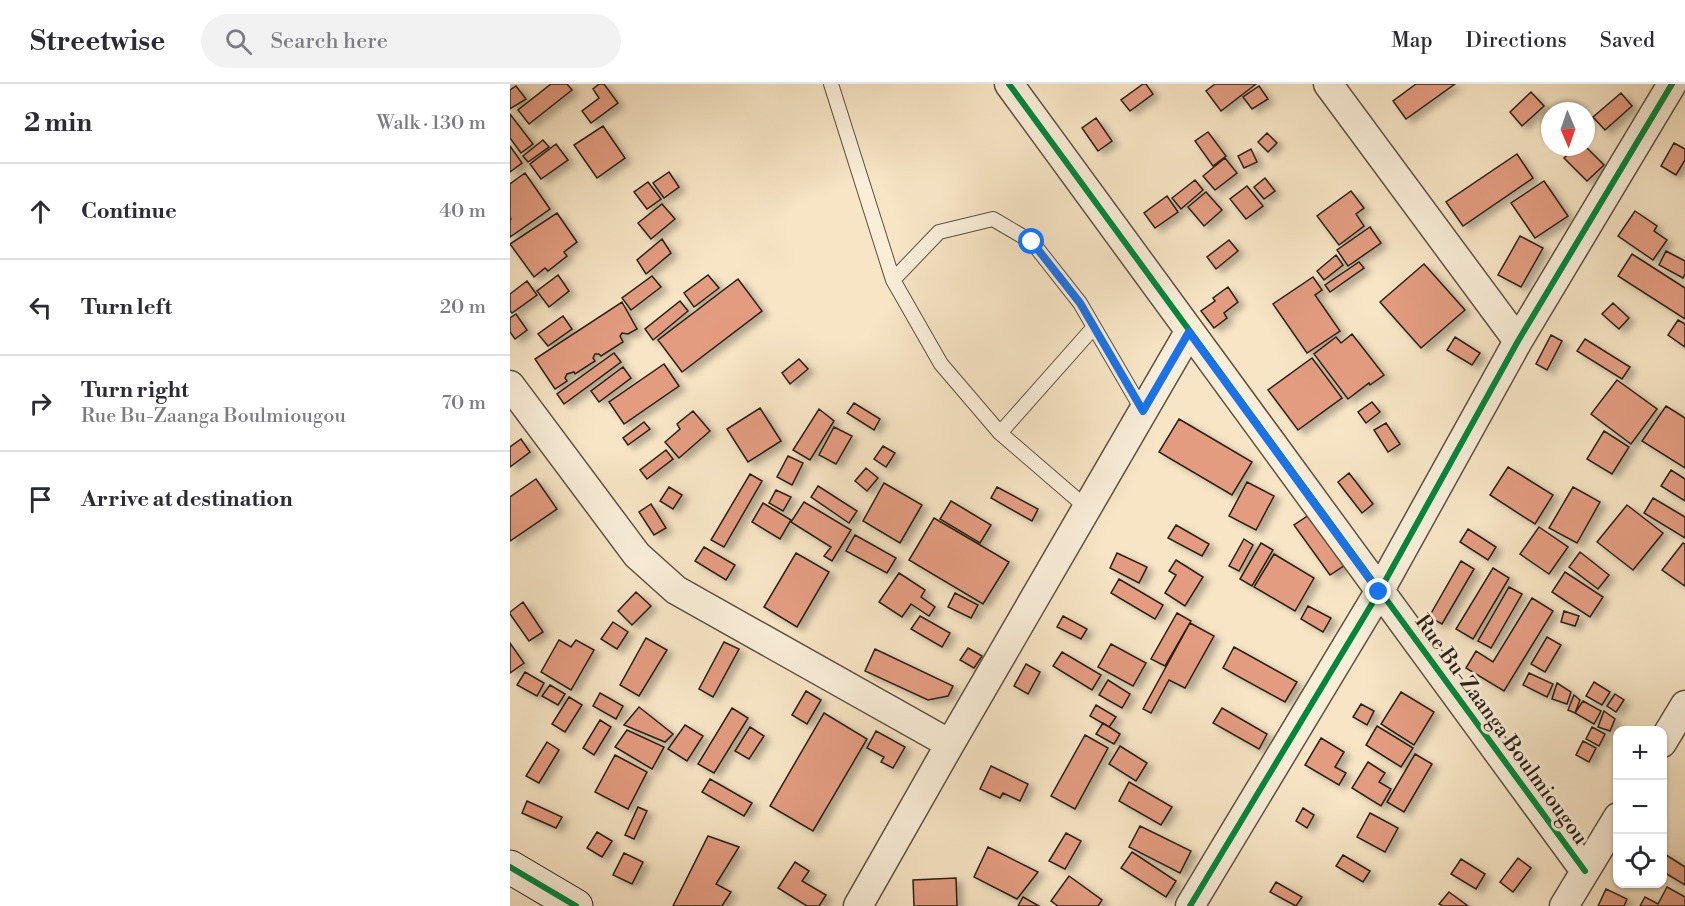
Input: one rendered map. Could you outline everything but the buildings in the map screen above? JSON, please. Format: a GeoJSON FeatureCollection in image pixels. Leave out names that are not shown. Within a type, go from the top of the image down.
{"type":"FeatureCollection","features":[{"type":"Feature","properties":{"kind":"street","name":"Rue Bu-Zaanga Boulmiougou"},"geometry":{"type":"LineString","coordinates":[[1009,84],[1585,871]]}},
{"type":"Feature","properties":{"kind":"street"},"geometry":{"type":"LineString","coordinates":[[1328,84],[1518,341]]}},
{"type":"Feature","properties":{"kind":"street"},"geometry":{"type":"LineString","coordinates":[[1190,906],[1379,592],[1518,341],[1666,87]]}},
{"type":"Feature","properties":{"kind":"street"},"geometry":{"type":"LineString","coordinates":[[858,906],[1189,332]]}},
{"type":"Feature","properties":{"kind":"street"},"geometry":{"type":"LineString","coordinates":[[510,385],[637,555],[676,590],[950,744]]}},
{"type":"Feature","properties":{"kind":"street"},"geometry":{"type":"LineString","coordinates":[[1667,735],[1685,705]]}},
{"type":"Feature","properties":{"kind":"street"},"geometry":{"type":"LineString","coordinates":[[1564,906],[1613,824]]}},
{"type":"Feature","properties":{"kind":"street"},"geometry":{"type":"LineString","coordinates":[[510,867],[576,906]]}},
{"type":"Feature","properties":{"kind":"lane"},"geometry":{"type":"LineString","coordinates":[[831,84],[893,280],[941,364],[1000,433],[1087,508]]}},
{"type":"Feature","properties":{"kind":"lane"},"geometry":{"type":"LineString","coordinates":[[893,280],[939,232],[993,219],[1032,242],[1080,303],[1143,411]]}},
{"type":"Feature","properties":{"kind":"lane"},"geometry":{"type":"LineString","coordinates":[[1000,433],[1094,327]]}},
{"type":"Feature","properties":{"kind":"cycle path"},"geometry":{"type":"LineString","coordinates":[[1009,84],[1585,871]]}},
{"type":"Feature","properties":{"kind":"cycle path"},"geometry":{"type":"LineString","coordinates":[[1190,906],[1379,592],[1518,341],[1672,84]]}},
{"type":"Feature","properties":{"kind":"cycle path"},"geometry":{"type":"LineString","coordinates":[[510,867],[576,906]]}},
{"type":"Feature","properties":{"kind":"route"},"geometry":{"type":"LineString","coordinates":[[1032,242],[1080,303],[1143,411],[1189,332],[1379,592]]}}]}
